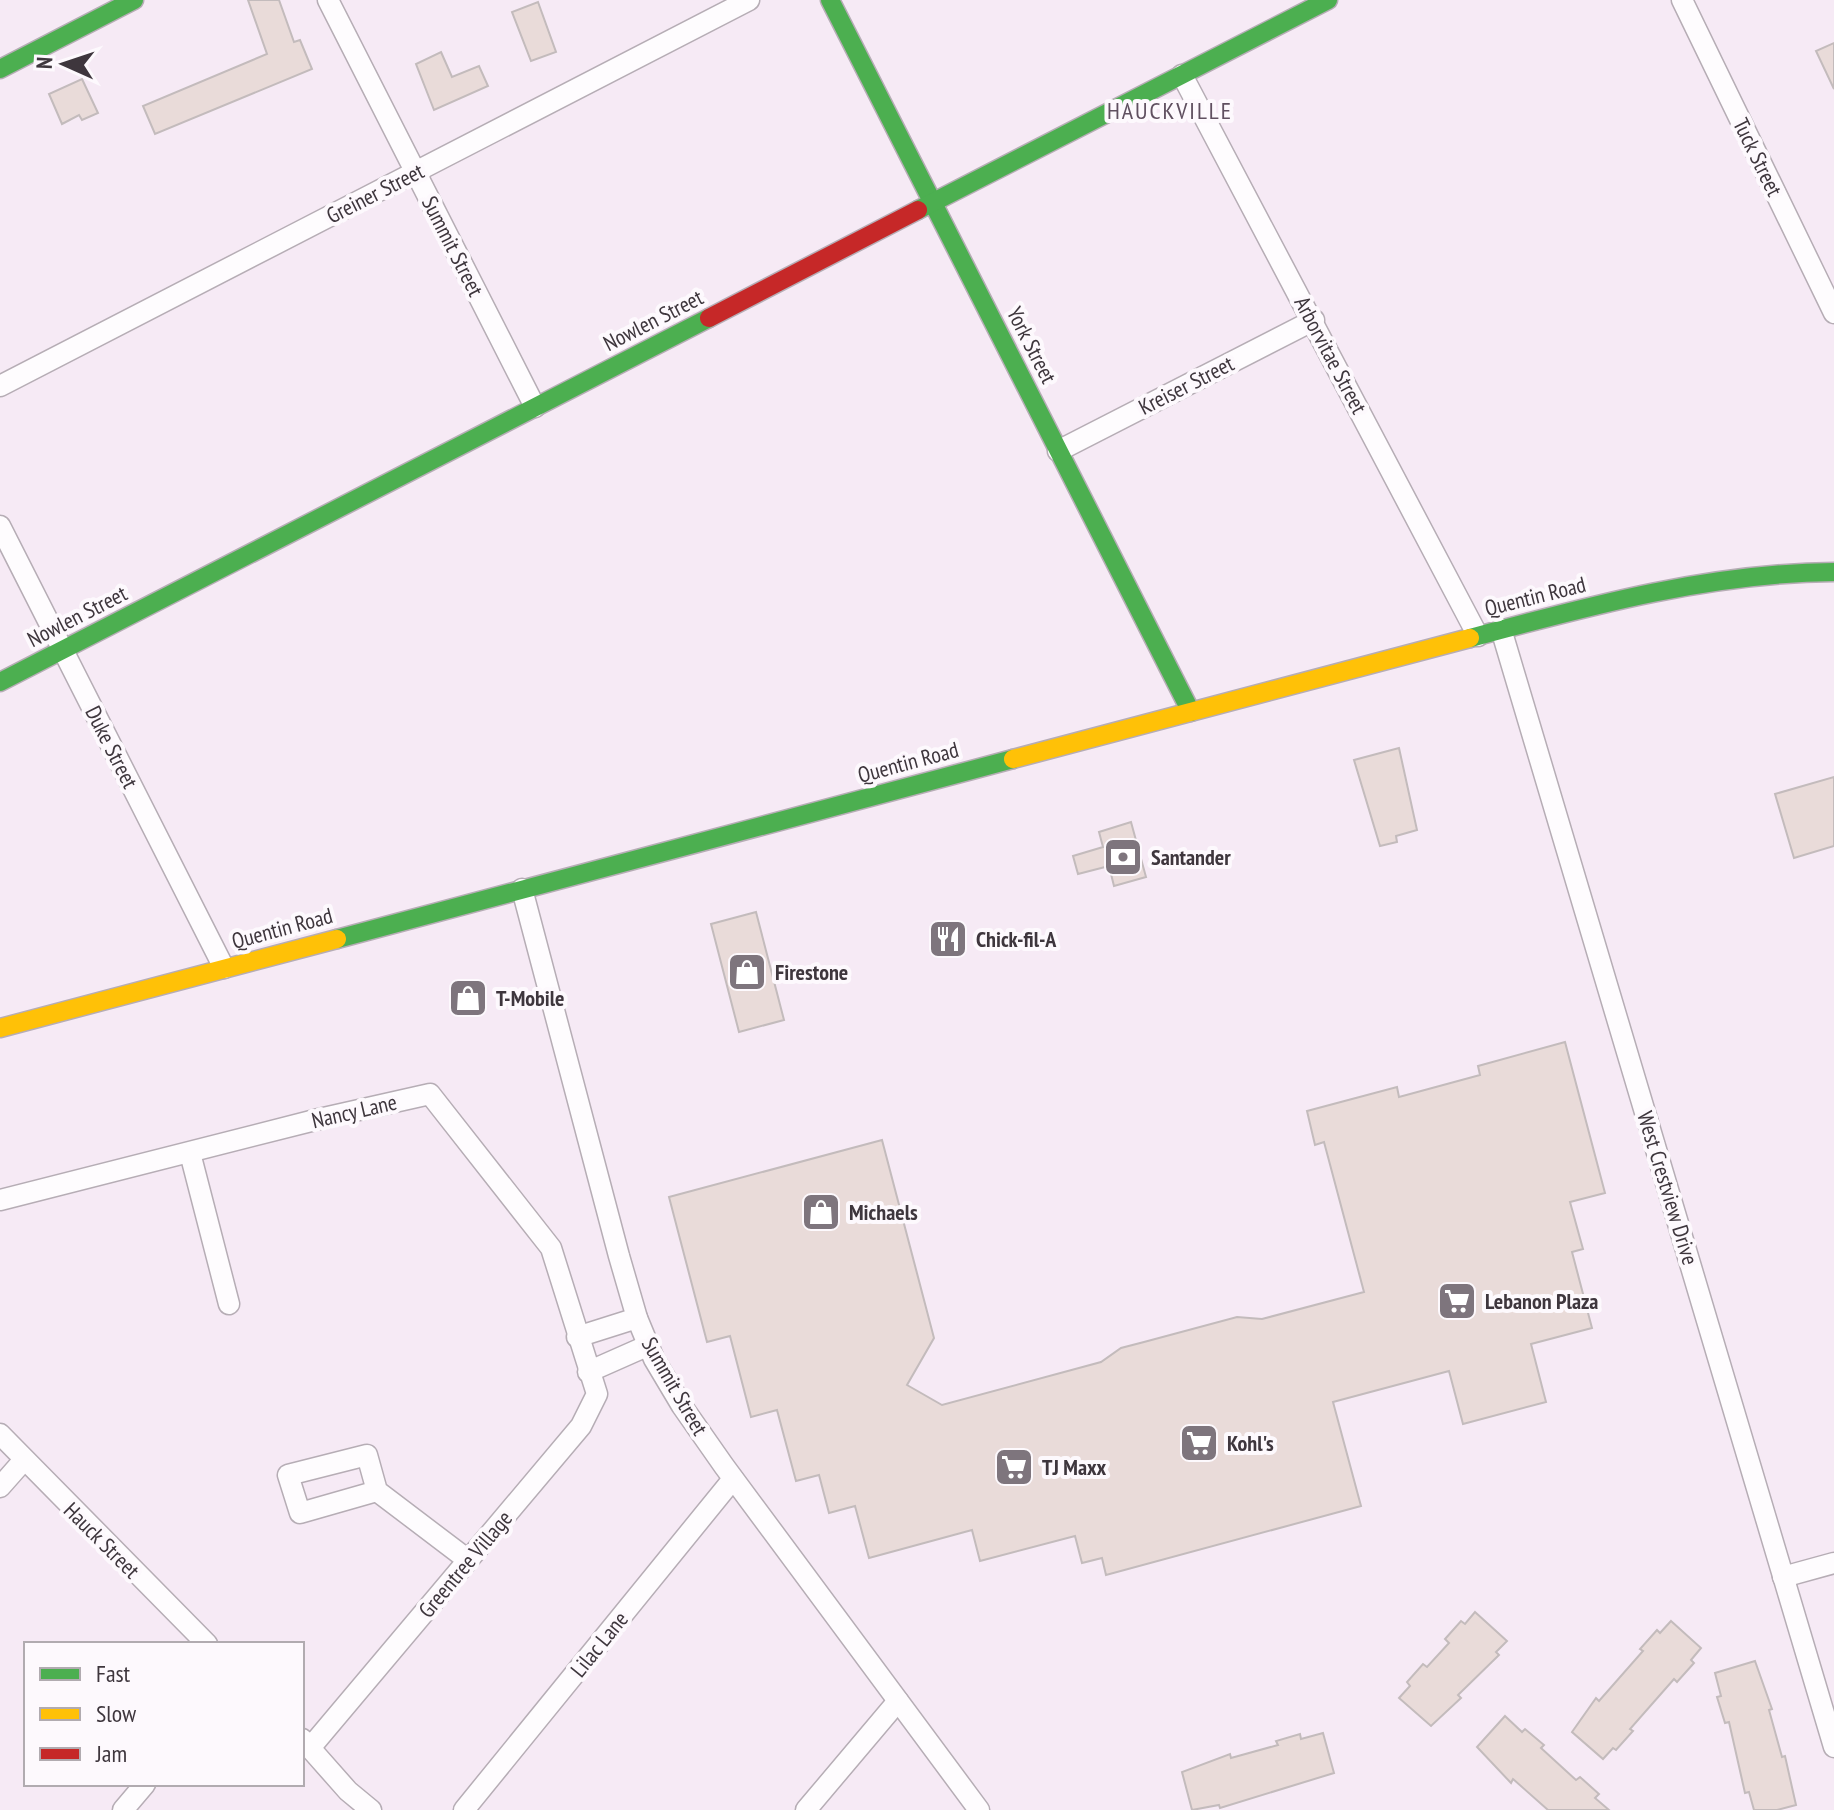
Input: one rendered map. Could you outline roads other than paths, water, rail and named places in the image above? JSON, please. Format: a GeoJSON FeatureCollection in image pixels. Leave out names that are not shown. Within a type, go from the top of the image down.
{"type":"FeatureCollection","features":[{"type":"Feature","properties":{"kind":"main road","name":"York Street"},"geometry":{"type":"LineString","coordinates":[[830,0],[1191,712]]}},
{"type":"Feature","properties":{"kind":"main road","name":"Nowlen Street"},"geometry":{"type":"LineString","coordinates":[[0,682],[1328,0]]}},
{"type":"Feature","properties":{"kind":"main road"},"geometry":{"type":"LineString","coordinates":[[0,69],[128,1]]}},
{"type":"Feature","properties":{"kind":"main road","name":"Quentin Road"},"geometry":{"type":"LineString","coordinates":[[0,1028],[1501,629],[1699,584],[1786,573],[1834,572]]}},
{"type":"Feature","properties":{"kind":"street","name":"Summit Street"},"geometry":{"type":"LineString","coordinates":[[328,0],[535,407]]}},
{"type":"Feature","properties":{"kind":"street","name":"Greiner Street"},"geometry":{"type":"LineString","coordinates":[[0,386],[749,0]]}},
{"type":"Feature","properties":{"kind":"street","name":"Tuck Street"},"geometry":{"type":"LineString","coordinates":[[1682,0],[1834,313]]}},
{"type":"Feature","properties":{"kind":"street","name":"Arborvitae Street"},"geometry":{"type":"LineString","coordinates":[[1182,75],[1314,320],[1478,636]]}},
{"type":"Feature","properties":{"kind":"street","name":"Kreiser Street"},"geometry":{"type":"LineString","coordinates":[[1058,451],[1314,320]]}},
{"type":"Feature","properties":{"kind":"street","name":"Duke Street"},"geometry":{"type":"LineString","coordinates":[[0,526],[224,968]]}},
{"type":"Feature","properties":{"kind":"street","name":"West Crestview Drive"},"geometry":{"type":"LineString","coordinates":[[1501,629],[1834,1747]]}},
{"type":"Feature","properties":{"kind":"street","name":"Summit Street"},"geometry":{"type":"LineString","coordinates":[[522,889],[637,1318],[649,1345],[682,1406],[733,1479],[979,1810]]}},
{"type":"Feature","properties":{"kind":"street","name":"Nancy Lane"},"geometry":{"type":"LineString","coordinates":[[0,1200],[430,1094],[551,1248],[577,1337]]}},
{"type":"Feature","properties":{"kind":"street"},"geometry":{"type":"LineString","coordinates":[[190,1153],[229,1304]]}},
{"type":"Feature","properties":{"kind":"street"},"geometry":{"type":"LineString","coordinates":[[577,1337],[637,1318]]}},
{"type":"Feature","properties":{"kind":"street","name":"Greentree Village"},"geometry":{"type":"LineString","coordinates":[[306,1744],[581,1426],[597,1394],[577,1337]]}},
{"type":"Feature","properties":{"kind":"street"},"geometry":{"type":"LineString","coordinates":[[588,1372],[649,1345]]}},
{"type":"Feature","properties":{"kind":"street","name":"Hauck Street"},"geometry":{"type":"LineString","coordinates":[[0,1434],[23,1461],[205,1642]]}},
{"type":"Feature","properties":{"kind":"street"},"geometry":{"type":"LineString","coordinates":[[0,1487],[23,1461]]}},
{"type":"Feature","properties":{"kind":"street","name":"Lilac Lane"},"geometry":{"type":"LineString","coordinates":[[464,1810],[733,1479]]}},
{"type":"Feature","properties":{"kind":"street"},"geometry":{"type":"LineString","coordinates":[[377,1491],[468,1560]]}},
{"type":"Feature","properties":{"kind":"street"},"geometry":{"type":"LineString","coordinates":[[1783,1577],[1834,1563]]}},
{"type":"Feature","properties":{"kind":"street"},"geometry":{"type":"LineString","coordinates":[[806,1810],[898,1701]]}},
{"type":"Feature","properties":{"kind":"street"},"geometry":{"type":"LineString","coordinates":[[306,1744],[371,1810]]}},
{"type":"Feature","properties":{"kind":"street"},"geometry":{"type":"LineString","coordinates":[[123,1810],[143,1786]]}},
{"type":"Feature","properties":{"kind":"place","name":"Santander"},"geometry":{"type":"Point","coordinates":[1123,857]}},
{"type":"Feature","properties":{"kind":"place","name":"Chick-fil-A"},"geometry":{"type":"Point","coordinates":[948,939]}},
{"type":"Feature","properties":{"kind":"place","name":"Firestone"},"geometry":{"type":"Point","coordinates":[747,972]}},
{"type":"Feature","properties":{"kind":"place","name":"T-Mobile"},"geometry":{"type":"Point","coordinates":[468,998]}},
{"type":"Feature","properties":{"kind":"place","name":"Michaels"},"geometry":{"type":"Point","coordinates":[821,1212]}},
{"type":"Feature","properties":{"kind":"place","name":"Lebanon Plaza"},"geometry":{"type":"Point","coordinates":[1457,1301]}},
{"type":"Feature","properties":{"kind":"place","name":"Kohl's"},"geometry":{"type":"Point","coordinates":[1199,1443]}},
{"type":"Feature","properties":{"kind":"place","name":"TJ Maxx"},"geometry":{"type":"Point","coordinates":[1014,1467]}},
{"type":"Feature","properties":{"kind":"district","name":"HAUCKVILLE"},"geometry":{"type":"Point","coordinates":[1170,111]}}]}
